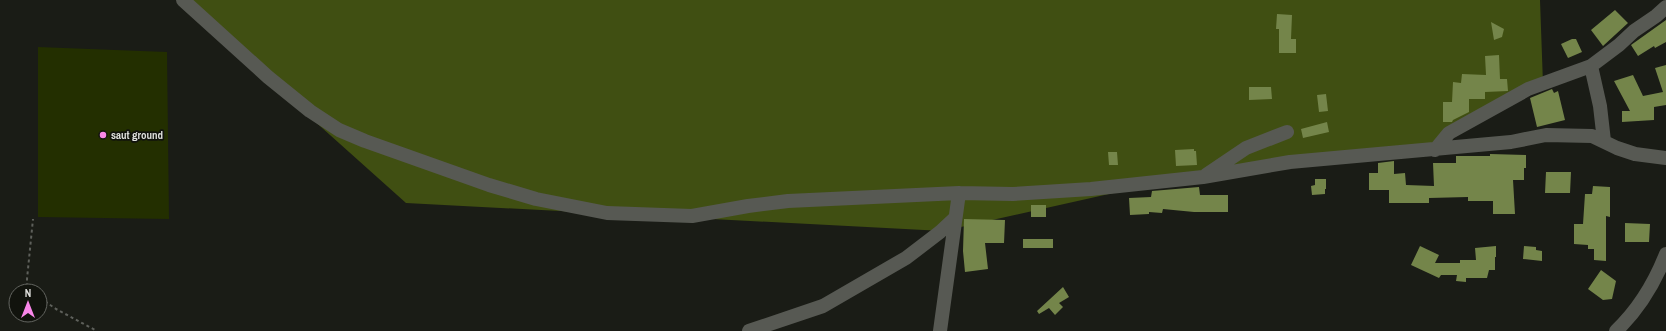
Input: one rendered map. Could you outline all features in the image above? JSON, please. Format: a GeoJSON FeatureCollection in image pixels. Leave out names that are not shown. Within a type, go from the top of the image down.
{"type":"FeatureCollection","features":[{"type":"Feature","properties":{"kind":"street"},"geometry":{"type":"LineString","coordinates":[[183,0],[268,77],[310,112],[339,130],[365,141],[489,185],[536,199],[607,213],[692,216],[748,206],[788,201],[959,193],[1013,194],[1091,189],[1203,177],[1290,162],[1511,142],[1546,135],[1592,136],[1617,148],[1635,154],[1666,158]]}},
{"type":"Feature","properties":{"kind":"street"},"geometry":{"type":"LineString","coordinates":[[1435,150],[1449,133],[1528,89],[1590,66],[1666,7]]}},
{"type":"Feature","properties":{"kind":"street"},"geometry":{"type":"LineString","coordinates":[[1590,66],[1600,106],[1604,141]]}},
{"type":"Feature","properties":{"kind":"street"},"geometry":{"type":"LineString","coordinates":[[1203,177],[1246,148],[1287,132]]}},
{"type":"Feature","properties":{"kind":"street"},"geometry":{"type":"LineString","coordinates":[[940,331],[959,193]]}},
{"type":"Feature","properties":{"kind":"street"},"geometry":{"type":"LineString","coordinates":[[749,331],[823,306],[906,258],[940,232],[955,218]]}},
{"type":"Feature","properties":{"kind":"street"},"geometry":{"type":"LineString","coordinates":[[1616,331],[1632,313],[1656,279],[1666,254]]}},
{"type":"Feature","properties":{"kind":"path"},"geometry":{"type":"LineString","coordinates":[[27,283],[33,219]]}},
{"type":"Feature","properties":{"kind":"path"},"geometry":{"type":"LineString","coordinates":[[48,304],[56,310],[97,331]]}},
{"type":"Feature","properties":{"kind":"green space"},"geometry":{"type":"Polygon","coordinates":[[[179,0],[1540,0],[1543,84],[1436,147],[1194,175],[943,231],[406,203],[179,0]]]}},
{"type":"Feature","properties":{"kind":"green space","name":"saut ground"},"geometry":{"type":"Polygon","coordinates":[[[38,47],[167,52],[169,219],[38,217],[38,47]]]}},
{"type":"Feature","properties":{"kind":"building"},"geometry":{"type":"Polygon","coordinates":[[[1615,10],[1628,23],[1603,46],[1591,30],[1615,10]]]}},
{"type":"Feature","properties":{"kind":"building"},"geometry":{"type":"Polygon","coordinates":[[[1277,14],[1292,15],[1291,39],[1296,39],[1296,53],[1279,53],[1279,29],[1276,29],[1277,14]]]}},
{"type":"Feature","properties":{"kind":"building"},"geometry":{"type":"Polygon","coordinates":[[[1666,20],[1666,42],[1655,48],[1654,46],[1638,56],[1631,45],[1666,20]]]}},
{"type":"Feature","properties":{"kind":"building"},"geometry":{"type":"Polygon","coordinates":[[[1491,22],[1504,29],[1502,37],[1494,40],[1491,22]]]}},
{"type":"Feature","properties":{"kind":"building"},"geometry":{"type":"Polygon","coordinates":[[[1572,39],[1576,39],[1582,52],[1568,58],[1561,44],[1572,39]]]}},
{"type":"Feature","properties":{"kind":"building"},"geometry":{"type":"Polygon","coordinates":[[[1499,55],[1500,79],[1507,79],[1508,91],[1485,92],[1485,99],[1469,99],[1469,112],[1453,120],[1452,122],[1443,122],[1443,102],[1452,102],[1453,82],[1461,83],[1462,74],[1486,75],[1485,56],[1499,55]]]}},
{"type":"Feature","properties":{"kind":"building"},"geometry":{"type":"Polygon","coordinates":[[[1666,65],[1666,105],[1654,107],[1654,120],[1622,122],[1622,111],[1630,111],[1614,81],[1633,75],[1643,96],[1663,92],[1655,68],[1666,65]]]}},
{"type":"Feature","properties":{"kind":"building"},"geometry":{"type":"Polygon","coordinates":[[[1249,87],[1271,87],[1272,99],[1249,100],[1249,87]]]}},
{"type":"Feature","properties":{"kind":"building"},"geometry":{"type":"Polygon","coordinates":[[[1552,89],[1554,93],[1558,91],[1565,120],[1537,127],[1530,98],[1552,89]]]}},
{"type":"Feature","properties":{"kind":"building"},"geometry":{"type":"Polygon","coordinates":[[[1326,94],[1328,111],[1319,112],[1317,95],[1326,94]]]}},
{"type":"Feature","properties":{"kind":"building"},"geometry":{"type":"Polygon","coordinates":[[[1327,122],[1329,132],[1303,138],[1301,129],[1327,122]]]}},
{"type":"Feature","properties":{"kind":"building"},"geometry":{"type":"Polygon","coordinates":[[[1194,149],[1194,151],[1196,151],[1197,165],[1176,166],[1175,150],[1194,149]]]}},
{"type":"Feature","properties":{"kind":"building"},"geometry":{"type":"Polygon","coordinates":[[[1108,152],[1117,152],[1118,165],[1109,165],[1108,152]]]}},
{"type":"Feature","properties":{"kind":"building"},"geometry":{"type":"Polygon","coordinates":[[[1490,154],[1526,155],[1524,180],[1513,180],[1515,214],[1493,214],[1493,201],[1468,201],[1468,197],[1429,198],[1429,203],[1389,203],[1389,190],[1369,190],[1369,173],[1378,173],[1378,163],[1394,161],[1394,174],[1405,173],[1406,185],[1434,186],[1433,163],[1456,163],[1456,156],[1490,156],[1490,154]]]}},
{"type":"Feature","properties":{"kind":"building"},"geometry":{"type":"Polygon","coordinates":[[[1546,172],[1571,172],[1570,193],[1545,193],[1546,172]]]}},
{"type":"Feature","properties":{"kind":"building"},"geometry":{"type":"Polygon","coordinates":[[[1315,179],[1326,179],[1325,194],[1312,195],[1311,186],[1315,185],[1315,179]]]}},
{"type":"Feature","properties":{"kind":"building"},"geometry":{"type":"Polygon","coordinates":[[[1593,186],[1610,187],[1610,217],[1606,216],[1606,261],[1594,260],[1594,249],[1588,249],[1588,245],[1574,244],[1574,224],[1583,224],[1585,194],[1592,194],[1593,186]]]}},
{"type":"Feature","properties":{"kind":"building"},"geometry":{"type":"Polygon","coordinates":[[[1199,187],[1200,195],[1228,195],[1228,212],[1194,212],[1163,209],[1162,213],[1149,212],[1149,214],[1130,215],[1129,198],[1151,197],[1152,191],[1199,187]]]}},
{"type":"Feature","properties":{"kind":"building"},"geometry":{"type":"Polygon","coordinates":[[[1031,205],[1046,205],[1046,217],[1031,217],[1031,205]]]}},
{"type":"Feature","properties":{"kind":"building"},"geometry":{"type":"Polygon","coordinates":[[[964,219],[1005,220],[1004,243],[985,243],[988,269],[965,272],[963,251],[964,219]]]}},
{"type":"Feature","properties":{"kind":"building"},"geometry":{"type":"Polygon","coordinates":[[[1625,223],[1650,224],[1649,242],[1625,242],[1625,223]]]}},
{"type":"Feature","properties":{"kind":"building"},"geometry":{"type":"Polygon","coordinates":[[[1023,239],[1053,239],[1053,248],[1023,248],[1023,239]]]}},
{"type":"Feature","properties":{"kind":"building"},"geometry":{"type":"Polygon","coordinates":[[[1420,246],[1439,255],[1435,263],[1460,263],[1460,260],[1476,260],[1475,248],[1496,246],[1495,270],[1489,270],[1487,278],[1466,278],[1466,282],[1456,281],[1457,275],[1441,275],[1439,278],[1411,265],[1420,246]]]}},
{"type":"Feature","properties":{"kind":"building"},"geometry":{"type":"Polygon","coordinates":[[[1524,246],[1536,247],[1536,250],[1542,251],[1542,261],[1523,259],[1524,246]]]}},
{"type":"Feature","properties":{"kind":"building"},"geometry":{"type":"Polygon","coordinates":[[[1601,270],[1616,281],[1612,299],[1603,300],[1588,289],[1601,270]]]}},
{"type":"Feature","properties":{"kind":"building"},"geometry":{"type":"Polygon","coordinates":[[[1063,287],[1069,297],[1059,303],[1063,307],[1055,315],[1049,308],[1039,314],[1037,311],[1063,287]]]}},
{"type":"Feature","properties":{"kind":"place","name":"saut ground"},"geometry":{"type":"Point","coordinates":[103,135]}}]}
